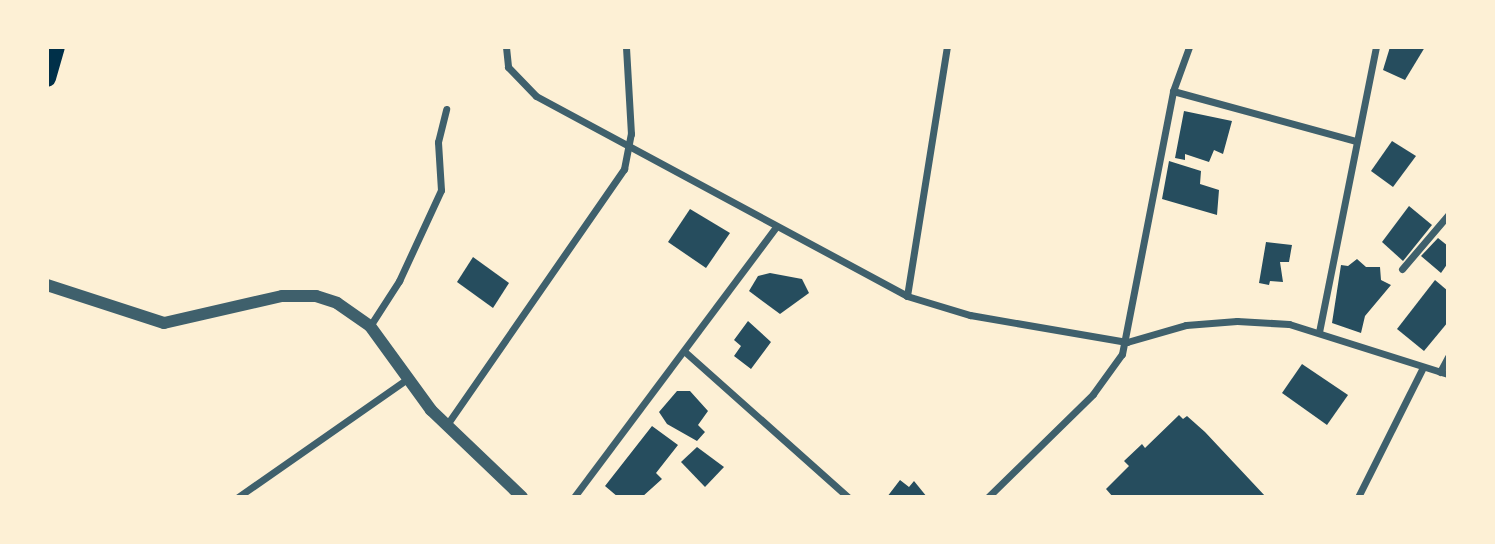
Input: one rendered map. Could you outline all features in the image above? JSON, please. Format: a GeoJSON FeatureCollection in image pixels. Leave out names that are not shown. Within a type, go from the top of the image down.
{"type":"FeatureCollection","features":[{"type":"Feature","properties":{"kind":"main road"},"geometry":{"type":"LineString","coordinates":[[47,78],[56,47]]}},
{"type":"Feature","properties":{"kind":"street"},"geometry":{"type":"LineString","coordinates":[[506,47],[511,72],[536,96],[775,228],[907,296],[970,315],[1127,342],[1165,328],[1237,321],[1289,324],[1444,373],[1448,357]]}},
{"type":"Feature","properties":{"kind":"street"},"geometry":{"type":"LineString","coordinates":[[446,426],[619,178],[630,146],[626,47]]}},
{"type":"Feature","properties":{"kind":"street"},"geometry":{"type":"LineString","coordinates":[[907,296],[947,47]]}},
{"type":"Feature","properties":{"kind":"street"},"geometry":{"type":"LineString","coordinates":[[988,497],[1093,394],[1114,367],[1127,342],[1173,91],[1189,47]]}},
{"type":"Feature","properties":{"kind":"street"},"geometry":{"type":"LineString","coordinates":[[1319,332],[1377,47]]}},
{"type":"Feature","properties":{"kind":"street"},"geometry":{"type":"LineString","coordinates":[[1173,91],[1356,141]]}},
{"type":"Feature","properties":{"kind":"street"},"geometry":{"type":"LineString","coordinates":[[370,326],[399,281],[441,190],[438,142],[446,109]]}},
{"type":"Feature","properties":{"kind":"street"},"geometry":{"type":"LineString","coordinates":[[1402,269],[1448,215]]}},
{"type":"Feature","properties":{"kind":"street"},"geometry":{"type":"LineString","coordinates":[[574,497],[775,228]]}},
{"type":"Feature","properties":{"kind":"street"},"geometry":{"type":"LineString","coordinates":[[47,285],[163,323],[282,296],[316,296],[348,308],[370,326],[407,379],[446,426],[522,497]]}},
{"type":"Feature","properties":{"kind":"street"},"geometry":{"type":"LineString","coordinates":[[684,351],[848,497]]}},
{"type":"Feature","properties":{"kind":"street"},"geometry":{"type":"LineString","coordinates":[[1358,497],[1423,367]]}},
{"type":"Feature","properties":{"kind":"street"},"geometry":{"type":"LineString","coordinates":[[238,497],[407,379]]}},
{"type":"Feature","properties":{"kind":"building"},"geometry":{"type":"Polygon","coordinates":[[[1390,47],[1425,47],[1405,80],[1383,70],[1390,47]]]}},
{"type":"Feature","properties":{"kind":"building"},"geometry":{"type":"Polygon","coordinates":[[[1184,111],[1232,121],[1223,154],[1214,150],[1209,162],[1185,154],[1185,160],[1175,158],[1184,111]]]}},
{"type":"Feature","properties":{"kind":"building"},"geometry":{"type":"Polygon","coordinates":[[[1392,141],[1416,156],[1393,187],[1371,171],[1392,141]]]}},
{"type":"Feature","properties":{"kind":"building"},"geometry":{"type":"Polygon","coordinates":[[[1169,161],[1201,171],[1200,184],[1219,190],[1217,215],[1162,199],[1169,161]]]}},
{"type":"Feature","properties":{"kind":"building"},"geometry":{"type":"Polygon","coordinates":[[[1409,206],[1432,225],[1403,261],[1382,242],[1409,206]]]}},
{"type":"Feature","properties":{"kind":"building"},"geometry":{"type":"Polygon","coordinates":[[[690,209],[730,233],[706,268],[668,242],[690,209]]]}},
{"type":"Feature","properties":{"kind":"building"},"geometry":{"type":"Polygon","coordinates":[[[1438,238],[1448,246],[1448,263],[1441,273],[1421,256],[1438,238]]]}},
{"type":"Feature","properties":{"kind":"building"},"geometry":{"type":"Polygon","coordinates":[[[1266,242],[1292,245],[1289,262],[1280,262],[1283,282],[1270,281],[1269,285],[1259,283],[1266,242]]]}},
{"type":"Feature","properties":{"kind":"building"},"geometry":{"type":"Polygon","coordinates":[[[473,257],[509,283],[493,308],[457,282],[473,257]]]}},
{"type":"Feature","properties":{"kind":"building"},"geometry":{"type":"Polygon","coordinates":[[[1357,259],[1366,267],[1380,267],[1381,280],[1391,285],[1365,316],[1361,333],[1332,323],[1341,265],[1348,266],[1357,259]]]}},
{"type":"Feature","properties":{"kind":"building"},"geometry":{"type":"Polygon","coordinates":[[[770,273],[802,279],[809,293],[780,314],[749,291],[758,276],[770,273]]]}},
{"type":"Feature","properties":{"kind":"building"},"geometry":{"type":"Polygon","coordinates":[[[1435,280],[1448,291],[1448,322],[1424,351],[1397,329],[1435,280]]]}},
{"type":"Feature","properties":{"kind":"building"},"geometry":{"type":"Polygon","coordinates":[[[748,321],[771,342],[751,369],[734,356],[741,346],[734,340],[748,321]]]}},
{"type":"Feature","properties":{"kind":"building"},"geometry":{"type":"Polygon","coordinates":[[[1302,364],[1348,395],[1327,425],[1282,393],[1302,364]]]}},
{"type":"Feature","properties":{"kind":"building"},"geometry":{"type":"Polygon","coordinates":[[[677,391],[690,391],[708,411],[698,425],[705,432],[697,441],[667,424],[659,412],[677,391]]]}},
{"type":"Feature","properties":{"kind":"building"},"geometry":{"type":"Polygon","coordinates":[[[1179,415],[1183,419],[1187,416],[1205,432],[1266,497],[1113,497],[1106,489],[1129,466],[1124,461],[1142,444],[1145,448],[1179,415]]]}},
{"type":"Feature","properties":{"kind":"building"},"geometry":{"type":"Polygon","coordinates":[[[652,426],[678,445],[656,473],[662,479],[642,497],[618,497],[605,486],[652,426]]]}},
{"type":"Feature","properties":{"kind":"building"},"geometry":{"type":"Polygon","coordinates":[[[697,447],[724,467],[705,487],[681,462],[697,447]]]}},
{"type":"Feature","properties":{"kind":"building"},"geometry":{"type":"Polygon","coordinates":[[[900,480],[909,487],[914,481],[927,497],[887,497],[900,480]]]}}]}
